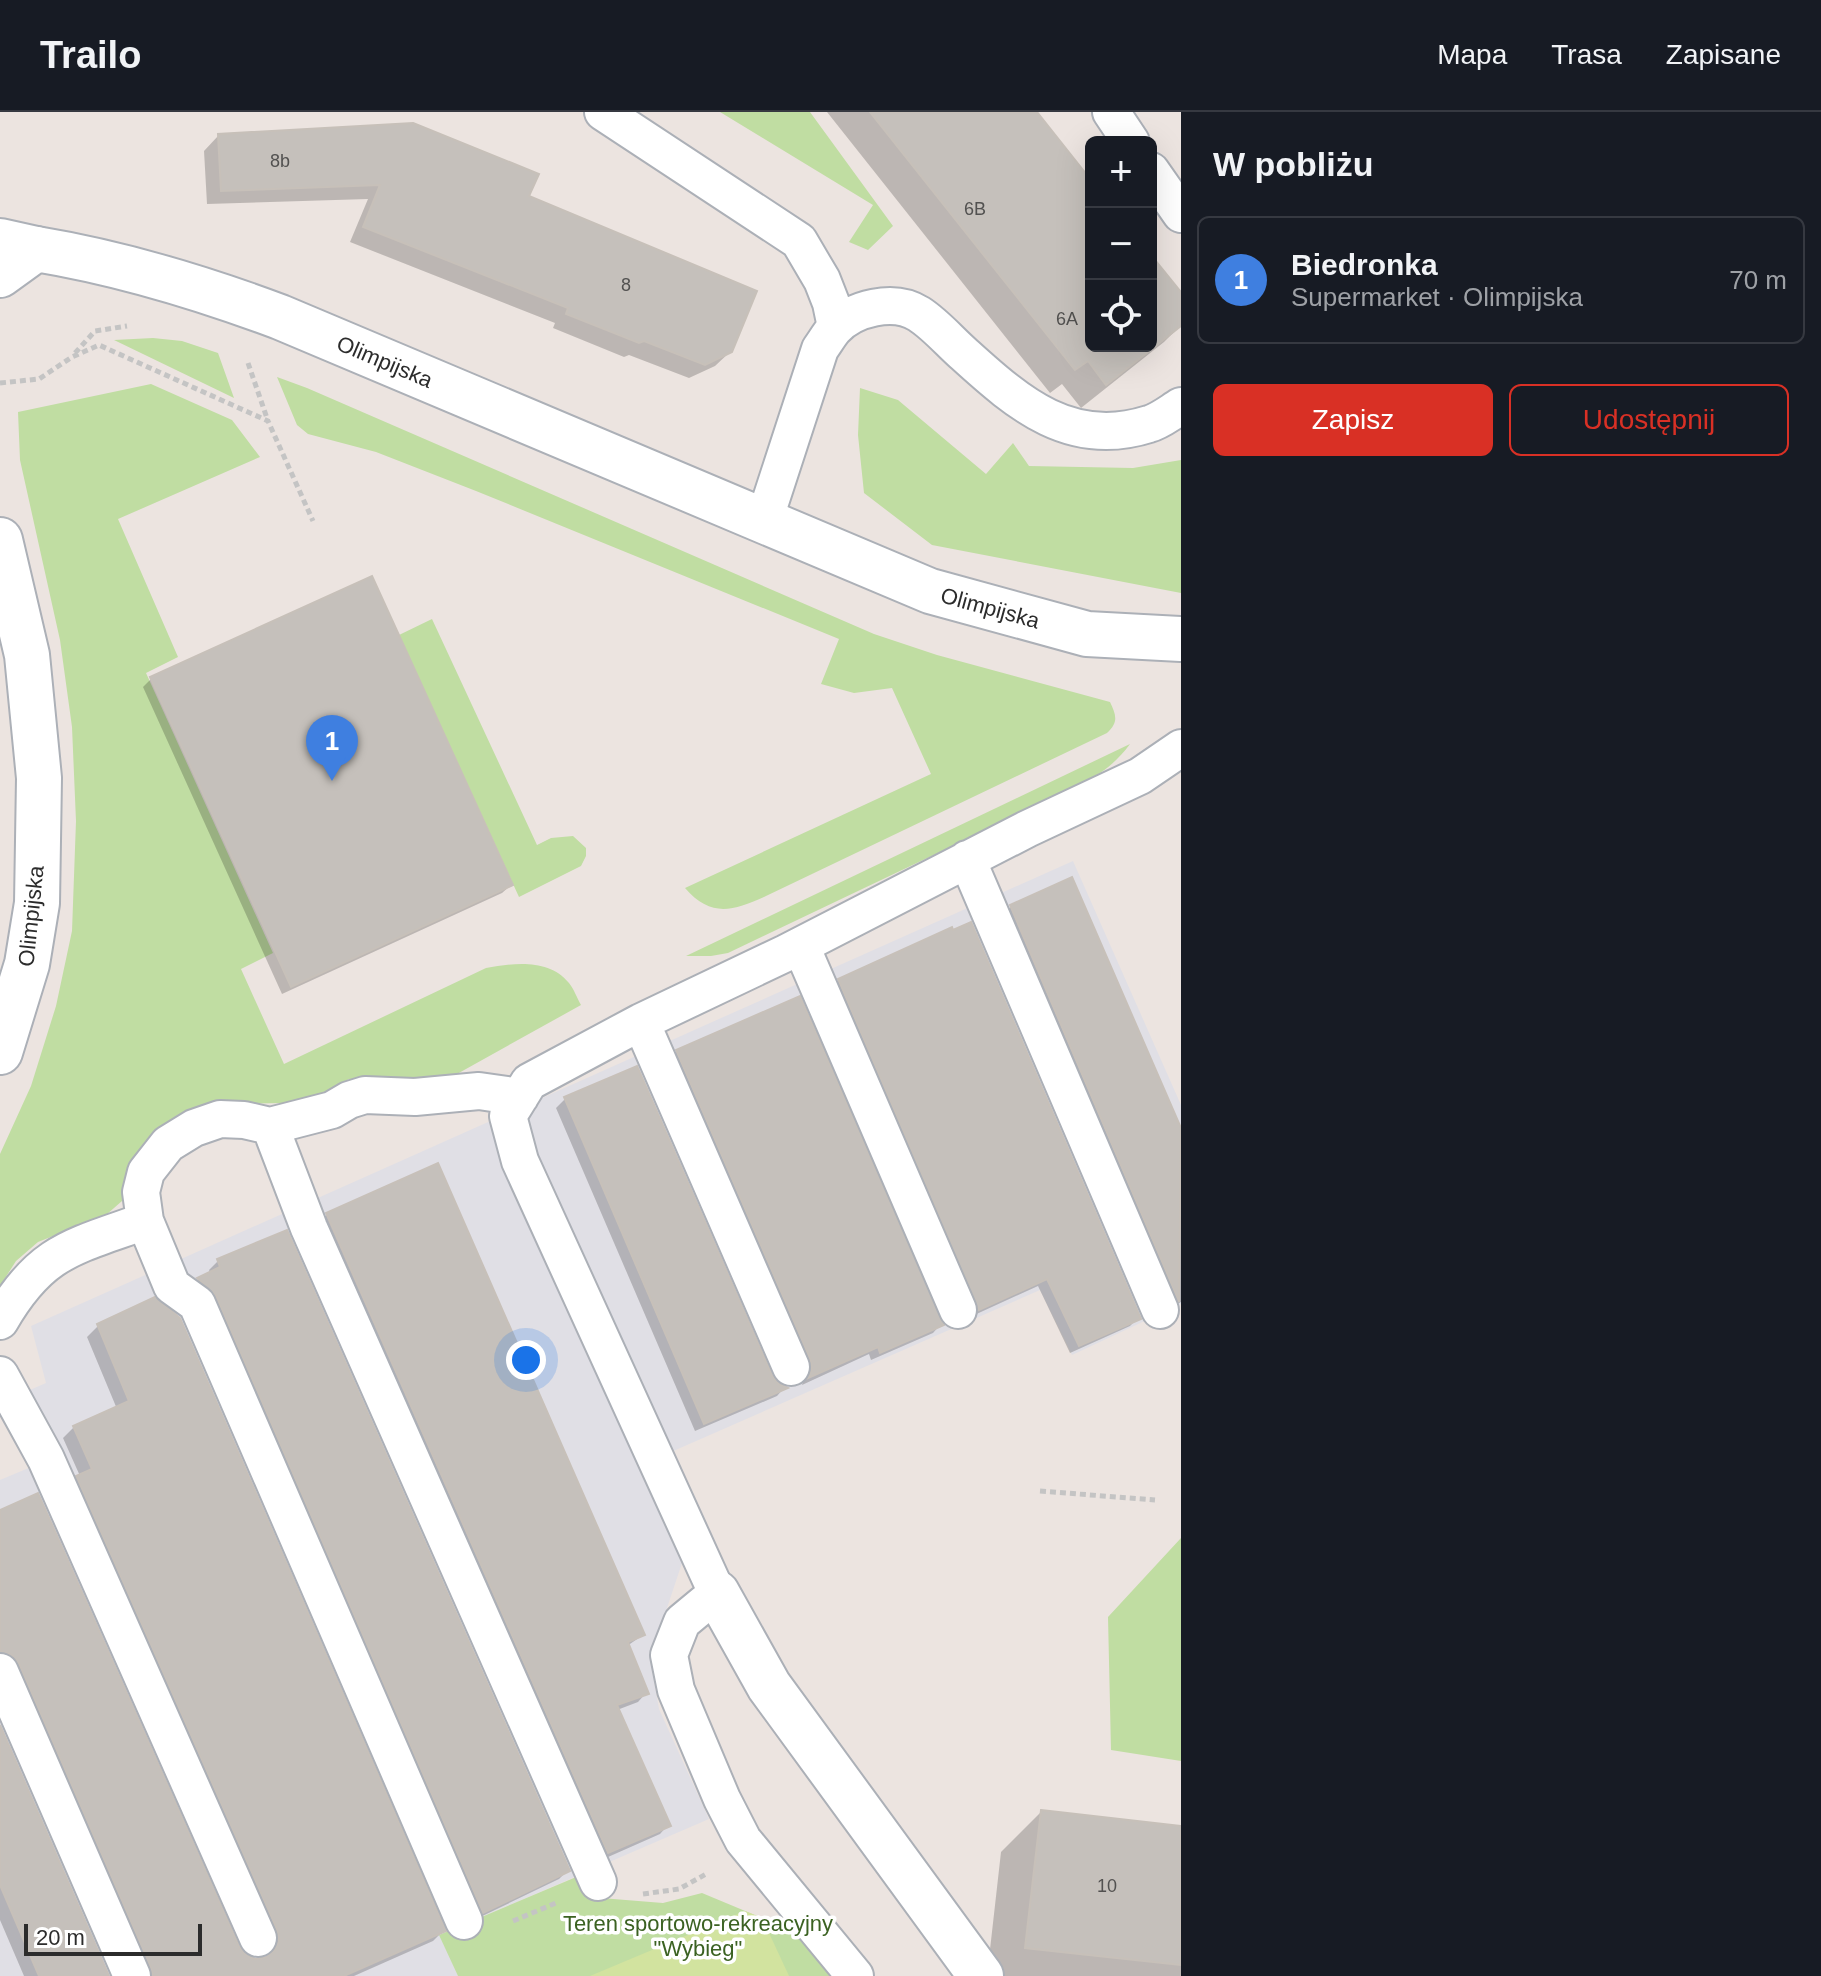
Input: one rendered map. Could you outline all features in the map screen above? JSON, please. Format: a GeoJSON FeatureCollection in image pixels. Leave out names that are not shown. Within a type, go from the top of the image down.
{"type":"FeatureCollection","features":[{"type":"Feature","properties":{"kind":"street","name":"Olimpijska"},"geometry":{"type":"LineString","coordinates":[[0,275],[18,245],[114,263],[205,289],[255,307],[930,591],[1087,634],[1181,639]]}},
{"type":"Feature","properties":{"kind":"street","name":"Olimpijska"},"geometry":{"type":"LineString","coordinates":[[0,540],[27,655],[39,778],[37,903],[27,964],[0,1052]]}},
{"type":"Feature","properties":{"kind":"street"},"geometry":{"type":"LineString","coordinates":[[717,1593],[769,1686],[981,1976]]}},
{"type":"Feature","properties":{"kind":"lane"},"geometry":{"type":"LineString","coordinates":[[603,112],[799,241],[822,280],[836,327]]}},
{"type":"Feature","properties":{"kind":"lane"},"geometry":{"type":"LineString","coordinates":[[1111,112],[1127,136]]}},
{"type":"Feature","properties":{"kind":"lane"},"geometry":{"type":"LineString","coordinates":[[1157,180],[1181,214]]}},
{"type":"Feature","properties":{"kind":"lane"},"geometry":{"type":"LineString","coordinates":[[764,521],[820,349],[836,327],[864,309],[892,306],[918,313],[992,380],[1053,422],[1109,432],[1151,424],[1181,406]]}},
{"type":"Feature","properties":{"kind":"lane"},"geometry":{"type":"LineString","coordinates":[[855,1976],[743,1840],[722,1799],[676,1690],[669,1655],[682,1622],[717,1593],[520,1161],[508,1116],[529,1082],[641,1022],[801,946],[967,859],[1140,776],[1181,748]]}},
{"type":"Feature","properties":{"kind":"lane"},"geometry":{"type":"LineString","coordinates":[[967,859],[1160,1310]]}},
{"type":"Feature","properties":{"kind":"lane"},"geometry":{"type":"LineString","coordinates":[[801,946],[958,1310]]}},
{"type":"Feature","properties":{"kind":"lane"},"geometry":{"type":"LineString","coordinates":[[641,1022],[791,1367]]}},
{"type":"Feature","properties":{"kind":"lane"},"geometry":{"type":"LineString","coordinates":[[464,1921],[197,1304],[172,1286],[145,1221],[141,1192],[146,1172],[168,1144],[194,1128],[220,1119],[270,1126],[332,1110],[365,1095],[415,1097],[479,1091],[520,1097]]}},
{"type":"Feature","properties":{"kind":"lane"},"geometry":{"type":"LineString","coordinates":[[270,1126],[309,1228],[598,1882]]}},
{"type":"Feature","properties":{"kind":"lane"},"geometry":{"type":"LineString","coordinates":[[0,1321],[17,1292],[48,1261],[68,1248],[145,1221]]}},
{"type":"Feature","properties":{"kind":"lane"},"geometry":{"type":"LineString","coordinates":[[0,1375],[46,1459],[258,1938]]}},
{"type":"Feature","properties":{"kind":"lane"},"geometry":{"type":"LineString","coordinates":[[0,1672],[132,1976]]}},
{"type":"Feature","properties":{"kind":"path"},"geometry":{"type":"LineString","coordinates":[[72,357],[95,331],[133,325]]}},
{"type":"Feature","properties":{"kind":"path"},"geometry":{"type":"LineString","coordinates":[[0,383],[39,379],[72,357],[99,345],[268,421]]}},
{"type":"Feature","properties":{"kind":"path"},"geometry":{"type":"LineString","coordinates":[[245,357],[268,421],[313,521]]}},
{"type":"Feature","properties":{"kind":"path"},"geometry":{"type":"LineString","coordinates":[[1040,1491],[1155,1500]]}},
{"type":"Feature","properties":{"kind":"path"},"geometry":{"type":"LineString","coordinates":[[464,1921],[476,1927],[502,1925],[598,1882],[616,1891],[647,1894],[679,1889],[714,1870],[743,1840]]}},
{"type":"Feature","properties":{"kind":"shaded area"},"geometry":{"type":"Polygon","coordinates":[[[1073,861],[1181,1105],[1181,1304],[1072,1355],[1040,1290],[646,1463],[684,1557],[650,1659],[659,1709],[709,1819],[440,1935],[458,1976],[0,1976],[0,1480],[31,1467],[2,1402],[46,1383],[31,1326],[1073,861]]]}},
{"type":"Feature","properties":{"kind":"green space"},"geometry":{"type":"Polygon","coordinates":[[[720,112],[810,112],[893,226],[868,250],[849,242],[873,205],[720,112]]]}},
{"type":"Feature","properties":{"kind":"green space"},"geometry":{"type":"Polygon","coordinates":[[[153,338],[182,341],[218,353],[234,398],[114,340],[153,338]]]}},
{"type":"Feature","properties":{"kind":"green space"},"geometry":{"type":"Polygon","coordinates":[[[277,377],[874,634],[937,655],[1110,702],[1115,722],[1107,733],[754,901],[733,908],[713,908],[685,888],[931,774],[892,688],[854,693],[821,684],[839,639],[376,452],[308,434],[297,425],[277,377]]]}},
{"type":"Feature","properties":{"kind":"green space"},"geometry":{"type":"Polygon","coordinates":[[[151,384],[232,420],[260,457],[118,519],[178,657],[146,673],[273,953],[241,969],[284,1064],[486,968],[530,964],[551,969],[569,983],[581,1005],[457,1074],[436,1078],[349,1079],[312,1099],[285,1103],[218,1104],[138,1156],[122,1201],[106,1215],[38,1242],[16,1261],[0,1286],[0,1154],[31,1086],[56,1006],[72,931],[76,821],[72,727],[60,640],[20,460],[18,412],[151,384]]]}},
{"type":"Feature","properties":{"kind":"green space"},"geometry":{"type":"Polygon","coordinates":[[[860,388],[898,400],[986,474],[1013,443],[1029,466],[1133,468],[1181,460],[1181,593],[932,545],[864,493],[858,435],[860,388]]]}},
{"type":"Feature","properties":{"kind":"green space"},"geometry":{"type":"Polygon","coordinates":[[[432,619],[537,845],[551,838],[573,836],[586,848],[581,866],[519,897],[399,635],[432,619]]]}},
{"type":"Feature","properties":{"kind":"green space"},"geometry":{"type":"Polygon","coordinates":[[[1130,744],[1104,770],[1072,789],[728,953],[686,956],[1130,744]]]}},
{"type":"Feature","properties":{"kind":"green space"},"geometry":{"type":"Polygon","coordinates":[[[1181,1538],[1181,1761],[1111,1750],[1108,1617],[1181,1538]]]}},
{"type":"Feature","properties":{"kind":"green space","name":"Teren sportowo-rekreacyjny \"Wybieg\""},"geometry":{"type":"Polygon","coordinates":[[[588,1872],[601,1898],[663,1903],[702,1893],[762,1918],[811,1931],[843,1976],[458,1976],[439,1935],[588,1872]]]}},
{"type":"Feature","properties":{"kind":"green space"},"geometry":{"type":"Polygon","coordinates":[[[745,1911],[762,1918],[789,1976],[590,1976],[745,1911]]]}},
{"type":"Feature","properties":{"kind":"building"},"geometry":{"type":"Polygon","coordinates":[[[870,112],[1037,112],[1085,172],[1085,352],[1148,352],[1106,385],[1088,361],[1075,370],[870,112]]]}},
{"type":"Feature","properties":{"kind":"building"},"geometry":{"type":"Polygon","coordinates":[[[413,123],[539,174],[529,196],[757,291],[732,352],[705,365],[644,341],[639,343],[566,314],[568,308],[363,227],[380,185],[221,191],[218,134],[413,123]]]}},
{"type":"Feature","properties":{"kind":"building"},"geometry":{"type":"Polygon","coordinates":[[[1157,262],[1181,292],[1181,326],[1157,345],[1157,262]]]}},
{"type":"Feature","properties":{"kind":"building"},"geometry":{"type":"Polygon","coordinates":[[[372,576],[513,885],[291,987],[150,677],[372,576]]]}},
{"type":"Feature","properties":{"kind":"building"},"geometry":{"type":"Polygon","coordinates":[[[1072,877],[1181,1128],[1179,1302],[1010,905],[1072,877]]]}},
{"type":"Feature","properties":{"kind":"building"},"geometry":{"type":"Polygon","coordinates":[[[971,922],[1141,1319],[1079,1346],[1047,1279],[979,1310],[838,979],[952,927],[953,930],[971,922]]]}},
{"type":"Feature","properties":{"kind":"building"},"geometry":{"type":"Polygon","coordinates":[[[800,996],[944,1325],[880,1353],[878,1347],[808,1378],[812,1369],[810,1359],[676,1050],[800,996]]]}},
{"type":"Feature","properties":{"kind":"building"},"geometry":{"type":"Polygon","coordinates":[[[637,1066],[772,1375],[778,1383],[788,1388],[704,1424],[564,1097],[637,1066]]]}},
{"type":"Feature","properties":{"kind":"building"},"geometry":{"type":"Polygon","coordinates":[[[438,1163],[645,1635],[628,1642],[649,1694],[617,1705],[671,1826],[608,1853],[326,1213],[438,1163]]]}},
{"type":"Feature","properties":{"kind":"building"},"geometry":{"type":"Polygon","coordinates":[[[287,1230],[570,1871],[483,1913],[216,1296],[197,1278],[220,1267],[217,1259],[287,1230]]]}},
{"type":"Feature","properties":{"kind":"building"},"geometry":{"type":"Polygon","coordinates":[[[155,1297],[180,1318],[446,1931],[344,1976],[153,1976],[19,1664],[12,1655],[0,1651],[0,1510],[38,1493],[239,1946],[245,1954],[255,1959],[266,1957],[274,1951],[279,1941],[277,1930],[76,1476],[92,1469],[73,1426],[129,1401],[97,1324],[155,1297]]]}},
{"type":"Feature","properties":{"kind":"building"},"geometry":{"type":"Polygon","coordinates":[[[0,1725],[109,1976],[39,1976],[0,1885],[0,1725]]]}},
{"type":"Feature","properties":{"kind":"building"},"geometry":{"type":"Polygon","coordinates":[[[1041,1810],[1181,1826],[1181,1965],[1025,1948],[1041,1810]]]}},
{"type":"Feature","properties":{"kind":"place","name":"Biedronka"},"geometry":{"type":"Point","coordinates":[332,781]}}]}
